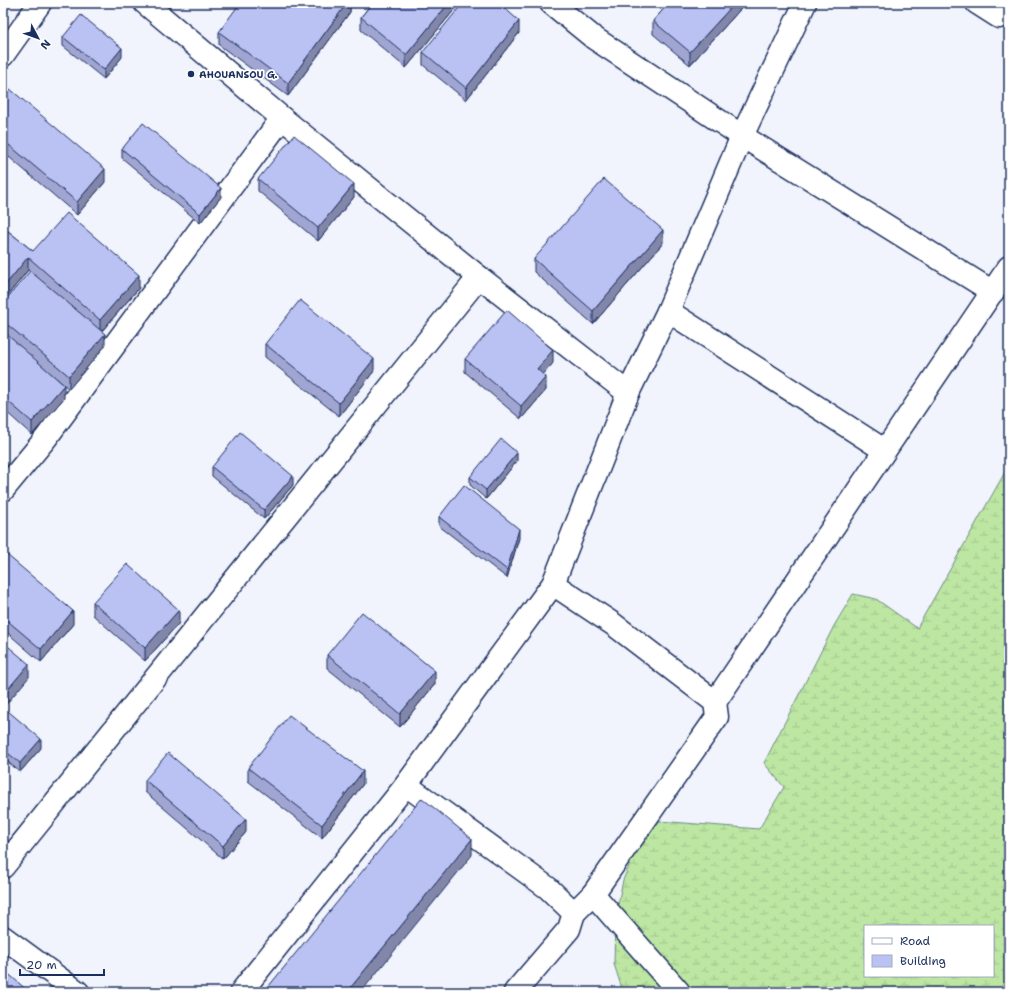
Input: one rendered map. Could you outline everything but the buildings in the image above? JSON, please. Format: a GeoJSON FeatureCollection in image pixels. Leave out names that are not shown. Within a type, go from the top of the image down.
{"type":"FeatureCollection","features":[{"type":"Feature","properties":{"kind":"street"},"geometry":{"type":"LineString","coordinates":[[3,55],[40,3]]}},
{"type":"Feature","properties":{"kind":"street"},"geometry":{"type":"LineString","coordinates":[[145,3],[282,118],[628,394]]}},
{"type":"Feature","properties":{"kind":"street"},"geometry":{"type":"LineString","coordinates":[[551,3],[594,38],[742,136],[993,292]]}},
{"type":"Feature","properties":{"kind":"street"},"geometry":{"type":"LineString","coordinates":[[241,992],[406,785],[552,584],[628,394],[668,311],[742,136],[805,3]]}},
{"type":"Feature","properties":{"kind":"street"},"geometry":{"type":"LineString","coordinates":[[976,3],[1006,18]]}},
{"type":"Feature","properties":{"kind":"street"},"geometry":{"type":"LineString","coordinates":[[3,490],[46,438],[282,118]]}},
{"type":"Feature","properties":{"kind":"street"},"geometry":{"type":"LineString","coordinates":[[515,992],[569,929],[574,913],[593,894],[717,717],[715,702],[1009,267]]}},
{"type":"Feature","properties":{"kind":"street"},"geometry":{"type":"LineString","coordinates":[[3,867],[479,276]]}},
{"type":"Feature","properties":{"kind":"street"},"geometry":{"type":"LineString","coordinates":[[668,311],[884,450]]}},
{"type":"Feature","properties":{"kind":"street"},"geometry":{"type":"LineString","coordinates":[[552,584],[613,624],[715,702]]}},
{"type":"Feature","properties":{"kind":"street"},"geometry":{"type":"LineString","coordinates":[[406,785],[548,888],[574,913]]}},
{"type":"Feature","properties":{"kind":"street"},"geometry":{"type":"LineString","coordinates":[[593,894],[680,992]]}},
{"type":"Feature","properties":{"kind":"street"},"geometry":{"type":"LineString","coordinates":[[3,937],[78,992]]}},
{"type":"Feature","properties":{"kind":"green space"},"geometry":{"type":"Polygon","coordinates":[[[1009,465],[1009,991],[623,992],[614,964],[615,919],[623,880],[639,843],[659,821],[759,829],[784,787],[764,763],[834,626],[853,594],[876,599],[917,628],[1009,465]]]}},
{"type":"Feature","properties":{"kind":"place","name":"AHOUANSOU G."},"geometry":{"type":"Point","coordinates":[191,74]}}]}
